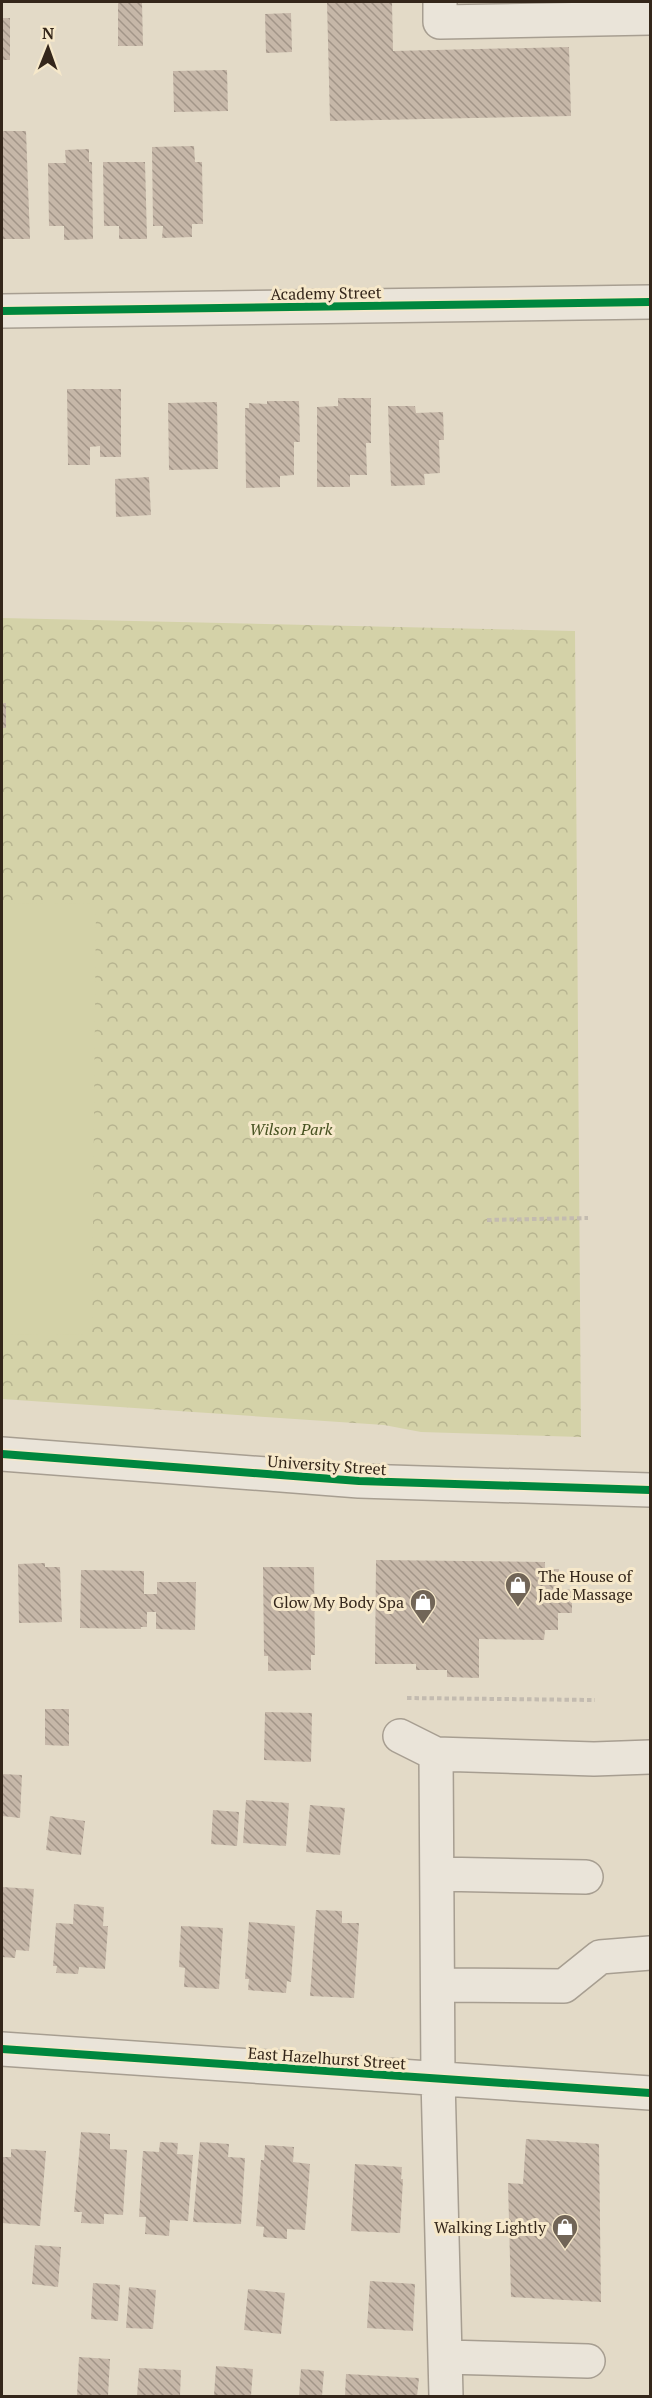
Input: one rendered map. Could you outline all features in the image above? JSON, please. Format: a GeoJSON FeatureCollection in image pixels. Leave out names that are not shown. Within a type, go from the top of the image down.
{"type":"FeatureCollection","features":[{"type":"Feature","properties":{"kind":"street"},"geometry":{"type":"LineString","coordinates":[[440,2],[440,22],[651,18]]}},
{"type":"Feature","properties":{"kind":"street","name":"Academy Street"},"geometry":{"type":"LineString","coordinates":[[2,311],[651,302]]}},
{"type":"Feature","properties":{"kind":"street","name":"University Street"},"geometry":{"type":"LineString","coordinates":[[2,1454],[359,1481],[651,1490]]}},
{"type":"Feature","properties":{"kind":"street"},"geometry":{"type":"LineString","coordinates":[[400,1736],[436,1754],[594,1759],[651,1757]]}},
{"type":"Feature","properties":{"kind":"street"},"geometry":{"type":"LineString","coordinates":[[436,1754],[438,2079],[446,2397]]}},
{"type":"Feature","properties":{"kind":"street"},"geometry":{"type":"LineString","coordinates":[[437,1874],[586,1877]]}},
{"type":"Feature","properties":{"kind":"street"},"geometry":{"type":"LineString","coordinates":[[438,1985],[564,1986],[600,1957],[651,1953]]}},
{"type":"Feature","properties":{"kind":"street","name":"East Hazelhurst Street"},"geometry":{"type":"LineString","coordinates":[[2,2049],[651,2093]]}},
{"type":"Feature","properties":{"kind":"street"},"geometry":{"type":"LineString","coordinates":[[446,2357],[588,2361]]}},
{"type":"Feature","properties":{"kind":"path"},"geometry":{"type":"LineString","coordinates":[[487,1220],[588,1218]]}},
{"type":"Feature","properties":{"kind":"path"},"geometry":{"type":"LineString","coordinates":[[400,1736],[390,1704],[396,1698],[595,1700]]}},
{"type":"Feature","properties":{"kind":"green space","name":"Wilson Park"},"geometry":{"type":"Polygon","coordinates":[[[2,618],[575,631],[581,1437],[421,1432],[384,1425],[2,1399],[2,618]]]}},
{"type":"Feature","properties":{"kind":"green space"},"geometry":{"type":"Polygon","coordinates":[[[2,903],[96,904],[92,1335],[2,1334],[2,903]]]}},
{"type":"Feature","properties":{"kind":"building"},"geometry":{"type":"Polygon","coordinates":[[[118,2],[142,2],[143,46],[118,46],[118,2]]]}},
{"type":"Feature","properties":{"kind":"building"},"geometry":{"type":"Polygon","coordinates":[[[327,2],[392,2],[393,51],[569,47],[571,116],[330,121],[327,2]]]}},
{"type":"Feature","properties":{"kind":"building"},"geometry":{"type":"Polygon","coordinates":[[[291,13],[292,52],[266,53],[265,14],[291,13]]]}},
{"type":"Feature","properties":{"kind":"building"},"geometry":{"type":"Polygon","coordinates":[[[2,18],[10,18],[10,60],[2,60],[2,18]]]}},
{"type":"Feature","properties":{"kind":"building"},"geometry":{"type":"Polygon","coordinates":[[[227,70],[228,111],[174,112],[173,71],[227,70]]]}},
{"type":"Feature","properties":{"kind":"building"},"geometry":{"type":"Polygon","coordinates":[[[2,131],[26,131],[30,239],[2,239],[2,131]]]}},
{"type":"Feature","properties":{"kind":"building"},"geometry":{"type":"Polygon","coordinates":[[[194,146],[195,162],[202,162],[203,224],[192,224],[192,237],[162,238],[163,226],[153,226],[152,147],[194,146]]]}},
{"type":"Feature","properties":{"kind":"building"},"geometry":{"type":"Polygon","coordinates":[[[89,149],[89,162],[92,162],[93,239],[64,240],[64,226],[49,226],[48,163],[66,163],[65,150],[89,149]]]}},
{"type":"Feature","properties":{"kind":"building"},"geometry":{"type":"Polygon","coordinates":[[[103,162],[145,162],[147,239],[119,239],[119,226],[104,226],[103,162]]]}},
{"type":"Feature","properties":{"kind":"building"},"geometry":{"type":"Polygon","coordinates":[[[67,389],[121,389],[121,457],[100,457],[100,446],[90,447],[90,465],[68,465],[67,389]]]}},
{"type":"Feature","properties":{"kind":"building"},"geometry":{"type":"Polygon","coordinates":[[[338,398],[371,398],[371,443],[366,443],[367,475],[350,475],[350,487],[317,487],[317,407],[338,406],[338,398]]]}},
{"type":"Feature","properties":{"kind":"building"},"geometry":{"type":"Polygon","coordinates":[[[267,401],[299,401],[300,442],[294,442],[294,475],[280,476],[280,487],[246,488],[245,408],[249,408],[249,403],[267,404],[267,401]]]}},
{"type":"Feature","properties":{"kind":"building"},"geometry":{"type":"Polygon","coordinates":[[[217,402],[218,469],[169,470],[168,403],[217,402]]]}},
{"type":"Feature","properties":{"kind":"building"},"geometry":{"type":"Polygon","coordinates":[[[388,406],[415,406],[416,413],[443,412],[444,440],[439,440],[440,473],[424,474],[425,485],[391,486],[388,406]]]}},
{"type":"Feature","properties":{"kind":"building"},"geometry":{"type":"Polygon","coordinates":[[[149,477],[151,515],[116,517],[115,479],[149,477]]]}},
{"type":"Feature","properties":{"kind":"building"},"geometry":{"type":"Polygon","coordinates":[[[2,703],[6,703],[6,728],[2,728],[2,703]]]}},
{"type":"Feature","properties":{"kind":"building"},"geometry":{"type":"Polygon","coordinates":[[[376,1560],[545,1562],[545,1569],[559,1569],[558,1590],[572,1589],[572,1613],[558,1613],[558,1630],[545,1630],[544,1640],[479,1639],[479,1678],[447,1677],[447,1670],[416,1670],[416,1664],[375,1664],[376,1560]]]}},
{"type":"Feature","properties":{"kind":"building"},"geometry":{"type":"Polygon","coordinates":[[[45,1563],[45,1567],[60,1567],[62,1622],[19,1623],[18,1564],[45,1563]]]}},
{"type":"Feature","properties":{"kind":"building"},"geometry":{"type":"Polygon","coordinates":[[[263,1567],[314,1567],[315,1655],[311,1655],[311,1670],[268,1671],[268,1656],[264,1656],[263,1567]]]}},
{"type":"Feature","properties":{"kind":"building"},"geometry":{"type":"Polygon","coordinates":[[[81,1570],[144,1571],[144,1594],[157,1594],[157,1582],[196,1582],[195,1630],[156,1629],[156,1612],[147,1612],[147,1627],[141,1627],[141,1629],[80,1628],[81,1570]]]}},
{"type":"Feature","properties":{"kind":"building"},"geometry":{"type":"Polygon","coordinates":[[[45,1709],[69,1709],[69,1746],[45,1745],[45,1709]]]}},
{"type":"Feature","properties":{"kind":"building"},"geometry":{"type":"Polygon","coordinates":[[[265,1712],[312,1713],[311,1762],[264,1760],[265,1712]]]}},
{"type":"Feature","properties":{"kind":"building"},"geometry":{"type":"Polygon","coordinates":[[[2,1774],[22,1775],[20,1818],[2,1816],[2,1774]]]}},
{"type":"Feature","properties":{"kind":"building"},"geometry":{"type":"Polygon","coordinates":[[[246,1800],[289,1803],[286,1846],[243,1843],[246,1800]]]}},
{"type":"Feature","properties":{"kind":"building"},"geometry":{"type":"Polygon","coordinates":[[[310,1805],[345,1808],[340,1855],[306,1852],[310,1805]]]}},
{"type":"Feature","properties":{"kind":"building"},"geometry":{"type":"Polygon","coordinates":[[[213,1810],[239,1812],[237,1846],[211,1844],[213,1810]]]}},
{"type":"Feature","properties":{"kind":"building"},"geometry":{"type":"Polygon","coordinates":[[[50,1816],[85,1821],[81,1855],[46,1850],[50,1816]]]}},
{"type":"Feature","properties":{"kind":"building"},"geometry":{"type":"Polygon","coordinates":[[[2,1887],[34,1889],[29,1951],[16,1950],[15,1958],[2,1957],[2,1887]]]}},
{"type":"Feature","properties":{"kind":"building"},"geometry":{"type":"Polygon","coordinates":[[[74,1904],[104,1907],[103,1926],[108,1926],[105,1969],[79,1967],[78,1974],[56,1973],[57,1966],[53,1966],[56,1923],[73,1924],[74,1904]]]}},
{"type":"Feature","properties":{"kind":"building"},"geometry":{"type":"Polygon","coordinates":[[[316,1910],[342,1911],[342,1923],[359,1923],[354,1998],[310,1996],[316,1910]]]}},
{"type":"Feature","properties":{"kind":"building"},"geometry":{"type":"Polygon","coordinates":[[[249,1922],[295,1926],[291,1982],[287,1981],[286,1993],[248,1990],[249,1979],[245,1979],[249,1922]]]}},
{"type":"Feature","properties":{"kind":"building"},"geometry":{"type":"Polygon","coordinates":[[[181,1926],[223,1928],[219,1989],[184,1987],[185,1968],[179,1967],[181,1926]]]}},
{"type":"Feature","properties":{"kind":"building"},"geometry":{"type":"Polygon","coordinates":[[[81,2132],[110,2134],[110,2149],[127,2150],[123,2215],[104,2214],[104,2224],[81,2223],[82,2212],[74,2212],[81,2132]]]}},
{"type":"Feature","properties":{"kind":"building"},"geometry":{"type":"Polygon","coordinates":[[[526,2139],[599,2144],[601,2302],[511,2297],[508,2183],[523,2184],[526,2139]]]}},
{"type":"Feature","properties":{"kind":"building"},"geometry":{"type":"Polygon","coordinates":[[[160,2142],[178,2143],[177,2154],[193,2155],[188,2221],[170,2220],[169,2236],[145,2234],[146,2217],[139,2217],[143,2151],[159,2152],[160,2142]]]}},
{"type":"Feature","properties":{"kind":"building"},"geometry":{"type":"Polygon","coordinates":[[[200,2142],[229,2144],[228,2157],[245,2158],[241,2224],[193,2222],[200,2142]]]}},
{"type":"Feature","properties":{"kind":"building"},"geometry":{"type":"Polygon","coordinates":[[[265,2145],[294,2147],[293,2162],[310,2164],[305,2230],[287,2229],[287,2239],[263,2237],[264,2227],[256,2226],[261,2160],[264,2160],[265,2145]]]}},
{"type":"Feature","properties":{"kind":"building"},"geometry":{"type":"Polygon","coordinates":[[[11,2149],[46,2151],[40,2226],[2,2223],[2,2157],[11,2157],[11,2149]]]}},
{"type":"Feature","properties":{"kind":"building"},"geometry":{"type":"Polygon","coordinates":[[[355,2164],[402,2167],[400,2233],[351,2231],[355,2164]]]}},
{"type":"Feature","properties":{"kind":"building"},"geometry":{"type":"Polygon","coordinates":[[[35,2245],[61,2247],[58,2287],[32,2284],[35,2245]]]}},
{"type":"Feature","properties":{"kind":"building"},"geometry":{"type":"Polygon","coordinates":[[[370,2281],[415,2284],[413,2331],[367,2328],[370,2281]]]}},
{"type":"Feature","properties":{"kind":"building"},"geometry":{"type":"Polygon","coordinates":[[[93,2283],[120,2285],[118,2321],[91,2319],[93,2283]]]}},
{"type":"Feature","properties":{"kind":"building"},"geometry":{"type":"Polygon","coordinates":[[[129,2287],[156,2290],[153,2329],[126,2328],[129,2287]]]}},
{"type":"Feature","properties":{"kind":"building"},"geometry":{"type":"Polygon","coordinates":[[[248,2289],[285,2293],[281,2334],[244,2330],[248,2289]]]}},
{"type":"Feature","properties":{"kind":"building"},"geometry":{"type":"Polygon","coordinates":[[[79,2357],[110,2359],[108,2396],[77,2396],[79,2357]]]}},
{"type":"Feature","properties":{"kind":"building"},"geometry":{"type":"Polygon","coordinates":[[[216,2366],[253,2369],[251,2396],[214,2396],[216,2366]]]}},
{"type":"Feature","properties":{"kind":"building"},"geometry":{"type":"Polygon","coordinates":[[[139,2368],[181,2370],[180,2396],[137,2396],[139,2368]]]}},
{"type":"Feature","properties":{"kind":"building"},"geometry":{"type":"Polygon","coordinates":[[[301,2369],[324,2371],[322,2396],[299,2396],[301,2369]]]}},
{"type":"Feature","properties":{"kind":"building"},"geometry":{"type":"Polygon","coordinates":[[[346,2374],[419,2378],[417,2396],[345,2396],[346,2374]]]}},
{"type":"Feature","properties":{"kind":"cycle path"},"geometry":{"type":"LineString","coordinates":[[2,311],[650,302]]}},
{"type":"Feature","properties":{"kind":"cycle path"},"geometry":{"type":"LineString","coordinates":[[2,1454],[359,1481],[650,1490]]}},
{"type":"Feature","properties":{"kind":"cycle path"},"geometry":{"type":"LineString","coordinates":[[2,2049],[650,2093]]}},
{"type":"Feature","properties":{"kind":"place","name":"The House of Jade Massage"},"geometry":{"type":"Point","coordinates":[518,1608]}},
{"type":"Feature","properties":{"kind":"place","name":"Glow My Body Spa"},"geometry":{"type":"Point","coordinates":[423,1625]}},
{"type":"Feature","properties":{"kind":"place","name":"Walking Lightly"},"geometry":{"type":"Point","coordinates":[565,2250]}}]}
